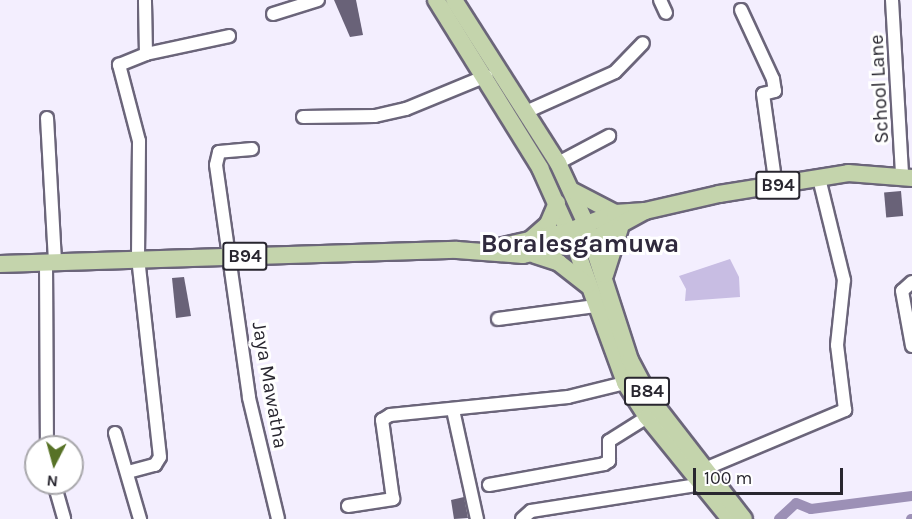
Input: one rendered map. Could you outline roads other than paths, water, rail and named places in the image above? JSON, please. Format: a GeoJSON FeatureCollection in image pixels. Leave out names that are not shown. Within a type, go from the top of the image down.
{"type":"FeatureCollection","features":[{"type":"Feature","properties":{"kind":"main road","name":"B84"},"geometry":{"type":"LineString","coordinates":[[436,0],[486,75],[557,203],[625,383],[744,519]]}},
{"type":"Feature","properties":{"kind":"main road","name":"B84"},"geometry":{"type":"LineString","coordinates":[[454,0],[528,111],[571,190],[589,232],[630,360],[652,413]]}},
{"type":"Feature","properties":{"kind":"main road","name":"B94"},"geometry":{"type":"LineString","coordinates":[[0,264],[533,247],[572,238],[645,211],[776,186],[819,178],[878,172],[907,177]]}},
{"type":"Feature","properties":{"kind":"main road"},"geometry":{"type":"LineString","coordinates":[[571,190],[617,220],[606,262],[605,280]]}},
{"type":"Feature","properties":{"kind":"main road"},"geometry":{"type":"LineString","coordinates":[[557,203],[548,224],[533,247],[559,263],[588,286]]}},
{"type":"Feature","properties":{"kind":"main road","name":"B84"},"geometry":{"type":"LineString","coordinates":[[705,476],[730,519]]}},
{"type":"Feature","properties":{"kind":"street"},"geometry":{"type":"LineString","coordinates":[[145,0],[146,54]]}},
{"type":"Feature","properties":{"kind":"street"},"geometry":{"type":"LineString","coordinates":[[273,14],[318,0]]}},
{"type":"Feature","properties":{"kind":"street"},"geometry":{"type":"LineString","coordinates":[[660,0],[666,13]]}},
{"type":"Feature","properties":{"kind":"street","name":"School Lane"},"geometry":{"type":"LineString","coordinates":[[892,0],[907,112],[907,177]]}},
{"type":"Feature","properties":{"kind":"street"},"geometry":{"type":"LineString","coordinates":[[741,10],[774,85],[775,91],[763,94],[776,186]]}},
{"type":"Feature","properties":{"kind":"street"},"geometry":{"type":"LineString","coordinates":[[128,472],[155,465],[160,457],[138,258],[139,141],[119,65],[146,54],[229,36]]}},
{"type":"Feature","properties":{"kind":"street"},"geometry":{"type":"LineString","coordinates":[[528,111],[615,72],[643,43]]}},
{"type":"Feature","properties":{"kind":"street"},"geometry":{"type":"LineString","coordinates":[[303,117],[375,117],[406,109],[486,75]]}},
{"type":"Feature","properties":{"kind":"street"},"geometry":{"type":"LineString","coordinates":[[47,118],[50,262],[47,435]]}},
{"type":"Feature","properties":{"kind":"street"},"geometry":{"type":"LineString","coordinates":[[558,163],[609,136]]}},
{"type":"Feature","properties":{"kind":"street","name":"Jaya Mawatha"},"geometry":{"type":"LineString","coordinates":[[252,149],[218,154],[249,398],[278,519]]}},
{"type":"Feature","properties":{"kind":"street"},"geometry":{"type":"LineString","coordinates":[[522,519],[531,511],[705,476],[845,410],[837,345],[844,280],[819,178]]}},
{"type":"Feature","properties":{"kind":"street"},"geometry":{"type":"LineString","coordinates":[[912,282],[902,291],[912,346]]}},
{"type":"Feature","properties":{"kind":"street"},"geometry":{"type":"LineString","coordinates":[[498,319],[595,306]]}},
{"type":"Feature","properties":{"kind":"street"},"geometry":{"type":"LineString","coordinates":[[348,506],[393,499],[382,420],[390,415],[568,397],[625,383]]}},
{"type":"Feature","properties":{"kind":"street"},"geometry":{"type":"LineString","coordinates":[[453,410],[477,519]]}},
{"type":"Feature","properties":{"kind":"street"},"geometry":{"type":"LineString","coordinates":[[489,485],[604,464],[609,460],[609,441],[652,413]]}},
{"type":"Feature","properties":{"kind":"street"},"geometry":{"type":"LineString","coordinates":[[115,433],[140,519]]}},
{"type":"Feature","properties":{"kind":"street"},"geometry":{"type":"LineString","coordinates":[[57,495],[64,519]]}},
{"type":"Feature","properties":{"kind":"waterway"},"geometry":{"type":"LineString","coordinates":[[779,519],[796,503],[811,509],[912,496]]}},
{"type":"Feature","properties":{"kind":"district","name":"Boralesgamuwa"},"geometry":{"type":"Point","coordinates":[580,244]}}]}
